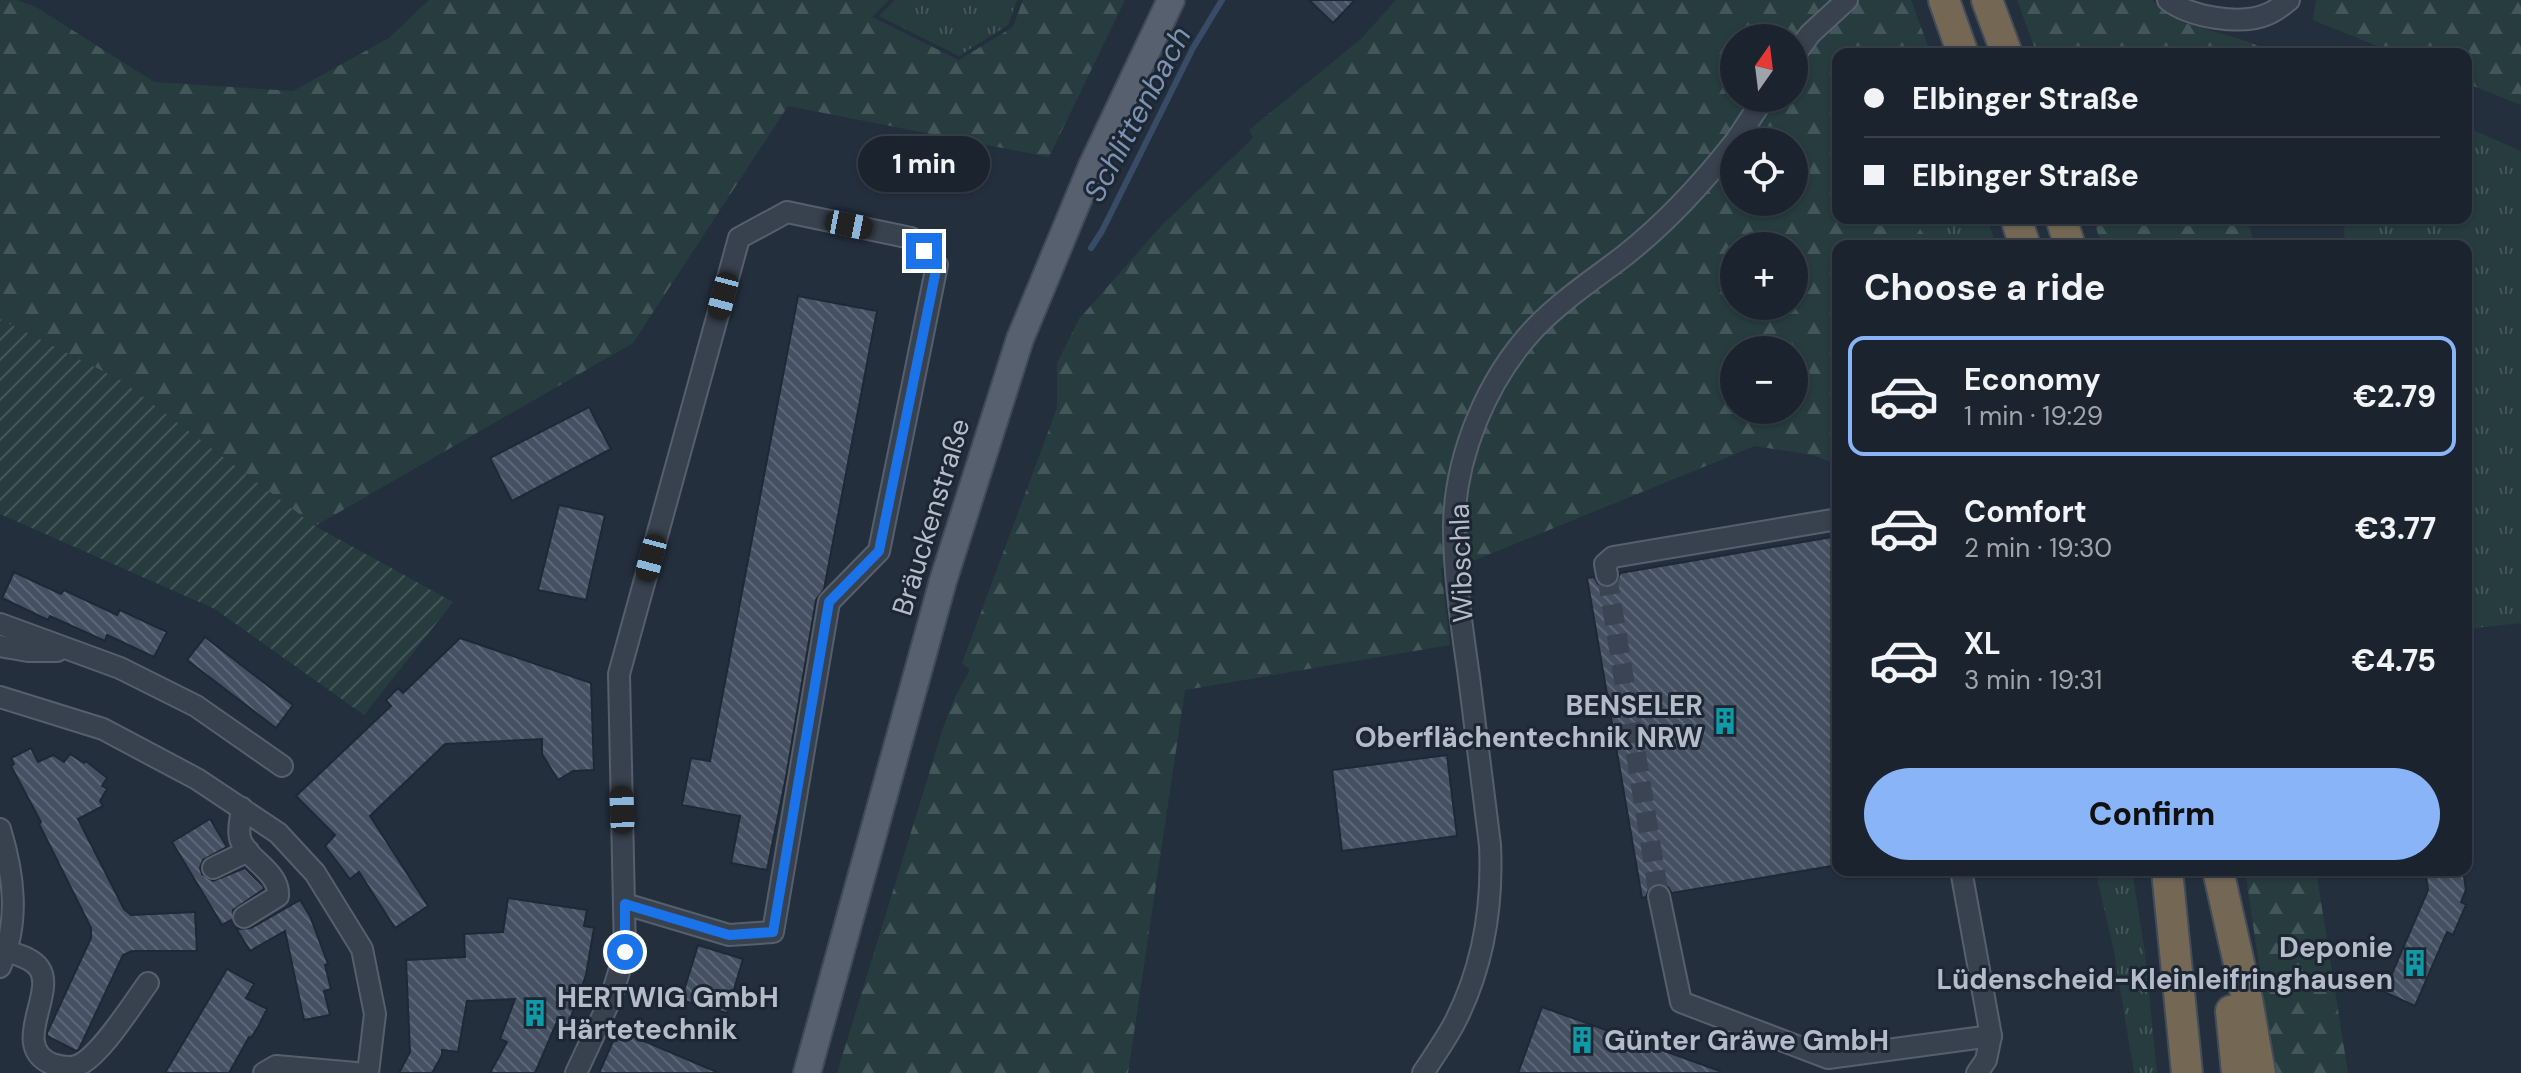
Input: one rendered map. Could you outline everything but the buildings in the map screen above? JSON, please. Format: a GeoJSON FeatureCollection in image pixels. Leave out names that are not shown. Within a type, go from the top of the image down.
{"type":"FeatureCollection","features":[{"type":"Feature","properties":{"kind":"highway"},"geometry":{"type":"LineString","coordinates":[[1944,0],[1961,48]]}},
{"type":"Feature","properties":{"kind":"highway"},"geometry":{"type":"LineString","coordinates":[[1987,0],[2005,48]]}},
{"type":"Feature","properties":{"kind":"highway"},"geometry":{"type":"LineString","coordinates":[[2166,876],[2167,1073]]}},
{"type":"Feature","properties":{"kind":"highway"},"geometry":{"type":"LineString","coordinates":[[2167,876],[2187,1073]]}},
{"type":"Feature","properties":{"kind":"highway"},"geometry":{"type":"LineString","coordinates":[[2218,876],[2237,1073]]}},
{"type":"Feature","properties":{"kind":"highway"},"geometry":{"type":"LineString","coordinates":[[2218,876],[2247,999],[2260,1073]]}},
{"type":"Feature","properties":{"kind":"main road","name":"Bräuckenstraße"},"geometry":{"type":"LineString","coordinates":[[807,1073],[943,581],[1020,339],[1092,166],[1171,0]]}},
{"type":"Feature","properties":{"kind":"street"},"geometry":{"type":"LineString","coordinates":[[1808,37],[1847,0]]}},
{"type":"Feature","properties":{"kind":"street"},"geometry":{"type":"LineString","coordinates":[[2168,0],[2194,13],[2239,18],[2268,14],[2289,0]]}},
{"type":"Feature","properties":{"kind":"street","name":"Wibschla"},"geometry":{"type":"LineString","coordinates":[[1423,1073],[1456,1021],[1472,983],[1482,954],[1492,884],[1456,565],[1455,506],[1463,464],[1490,392],[1526,339],[1561,303],[1663,223],[1720,162]]}},
{"type":"Feature","properties":{"kind":"street"},"geometry":{"type":"LineString","coordinates":[[576,1073],[611,998],[625,952],[619,674],[739,238],[787,212],[911,238],[937,265],[879,551],[829,602],[773,932],[729,935],[625,904]]}},
{"type":"Feature","properties":{"kind":"street"},"geometry":{"type":"LineString","coordinates":[[1607,575],[1605,564],[1613,557],[1832,520]]}},
{"type":"Feature","properties":{"kind":"street"},"geometry":{"type":"LineString","coordinates":[[0,624],[120,668],[196,706],[282,766]]}},
{"type":"Feature","properties":{"kind":"street"},"geometry":{"type":"LineString","coordinates":[[0,646],[28,651],[73,651]]}},
{"type":"Feature","properties":{"kind":"street"},"geometry":{"type":"LineString","coordinates":[[0,697],[103,729],[197,779],[278,833],[315,873],[362,949],[375,1014],[368,1073]]}},
{"type":"Feature","properties":{"kind":"street"},"geometry":{"type":"LineString","coordinates":[[242,808],[240,840],[279,888],[278,896],[244,917]]}},
{"type":"Feature","properties":{"kind":"street"},"geometry":{"type":"LineString","coordinates":[[0,829],[9,859],[13,892],[12,924],[3,959],[28,959],[40,969],[44,982],[34,1020],[33,1038],[45,1061],[57,1066],[75,1067],[90,1058],[148,983]]}},
{"type":"Feature","properties":{"kind":"street"},"geometry":{"type":"LineString","coordinates":[[213,868],[248,851]]}},
{"type":"Feature","properties":{"kind":"street"},"geometry":{"type":"LineString","coordinates":[[1962,876],[1991,1036],[1986,1060],[1977,1073]]}},
{"type":"Feature","properties":{"kind":"street"},"geometry":{"type":"LineString","coordinates":[[1659,896],[1681,1002],[1828,1058],[1991,1036]]}},
{"type":"Feature","properties":{"kind":"street"},"geometry":{"type":"LineString","coordinates":[[264,1073],[276,1066],[356,1073]]}},
{"type":"Feature","properties":{"kind":"green space"},"geometry":{"type":"Polygon","coordinates":[[[0,0],[17,0],[36,7],[154,82],[293,91],[389,38],[429,0],[889,0],[872,17],[959,60],[1013,27],[1023,0],[1125,0],[1049,157],[788,106],[633,343],[315,526],[122,381],[0,319],[0,0]]]}},
{"type":"Feature","properties":{"kind":"green space"},"geometry":{"type":"Polygon","coordinates":[[[895,0],[1017,0],[1008,25],[959,56],[879,16],[895,0]]]}},
{"type":"Feature","properties":{"kind":"green space"},"geometry":{"type":"Polygon","coordinates":[[[1396,0],[1911,0],[1929,48],[1832,48],[1832,224],[1917,224],[1927,240],[1832,240],[1832,463],[1813,455],[1755,446],[1468,563],[1441,568],[1450,645],[1185,690],[1128,1073],[837,1073],[943,728],[970,670],[962,663],[1057,408],[1057,363],[1079,319],[1162,225],[1253,138],[1249,130],[1361,39],[1396,0]]]}},
{"type":"Feature","properties":{"kind":"green space"},"geometry":{"type":"Polygon","coordinates":[[[2017,0],[2152,0],[2181,22],[2265,48],[2035,48],[2017,0]]]}},
{"type":"Feature","properties":{"kind":"green space"},"geometry":{"type":"Polygon","coordinates":[[[2316,0],[2521,0],[2521,105],[2472,85],[2472,48],[2382,48],[2313,20],[2316,0]]]}},
{"type":"Feature","properties":{"kind":"green space"},"geometry":{"type":"Polygon","coordinates":[[[2472,130],[2521,151],[2521,623],[2472,628],[2472,240],[2344,240],[2345,224],[2472,224],[2472,130]]]}},
{"type":"Feature","properties":{"kind":"green space"},"geometry":{"type":"Polygon","coordinates":[[[1917,224],[1989,224],[1994,240],[1927,240],[1917,224]]]}},
{"type":"Feature","properties":{"kind":"green space"},"geometry":{"type":"Polygon","coordinates":[[[2095,224],[2249,224],[2253,240],[2100,240],[2095,224]]]}},
{"type":"Feature","properties":{"kind":"green space"},"geometry":{"type":"Polygon","coordinates":[[[0,319],[122,381],[315,526],[453,602],[364,715],[215,609],[0,514],[0,319]]]}},
{"type":"Feature","properties":{"kind":"green space"},"geometry":{"type":"Polygon","coordinates":[[[2096,876],[2133,876],[2145,953],[2157,1073],[2134,1073],[2114,951],[2096,876]]]}},
{"type":"Feature","properties":{"kind":"green space"},"geometry":{"type":"Polygon","coordinates":[[[2246,876],[2317,876],[2348,1073],[2275,1073],[2246,876]]]}},
{"type":"Feature","properties":{"kind":"waterway","name":"Schlittenbach"},"geometry":{"type":"LineString","coordinates":[[1091,248],[1193,48],[1222,0]]}},
{"type":"Feature","properties":{"kind":"tunnel"},"geometry":{"type":"LineString","coordinates":[[1607,575],[1659,896]]}},
{"type":"Feature","properties":{"kind":"place","name":"BENSELER Oberflächentechnik NRW"},"geometry":{"type":"Point","coordinates":[1725,721]}},
{"type":"Feature","properties":{"kind":"place","name":"Deponie Lüdenscheid-Kleinleifringhausen"},"geometry":{"type":"Point","coordinates":[2415,963]}},
{"type":"Feature","properties":{"kind":"place","name":"HERTWIG GmbH Härtetechnik"},"geometry":{"type":"Point","coordinates":[535,1013]}},
{"type":"Feature","properties":{"kind":"place","name":"Günter Gräwe GmbH"},"geometry":{"type":"Point","coordinates":[1582,1040]}},
{"type":"Feature","properties":{"kind":"route"},"geometry":{"type":"LineString","coordinates":[[625,952],[625,904],[729,935],[773,932],[829,602],[879,551],[937,265],[924,251]]}}]}
